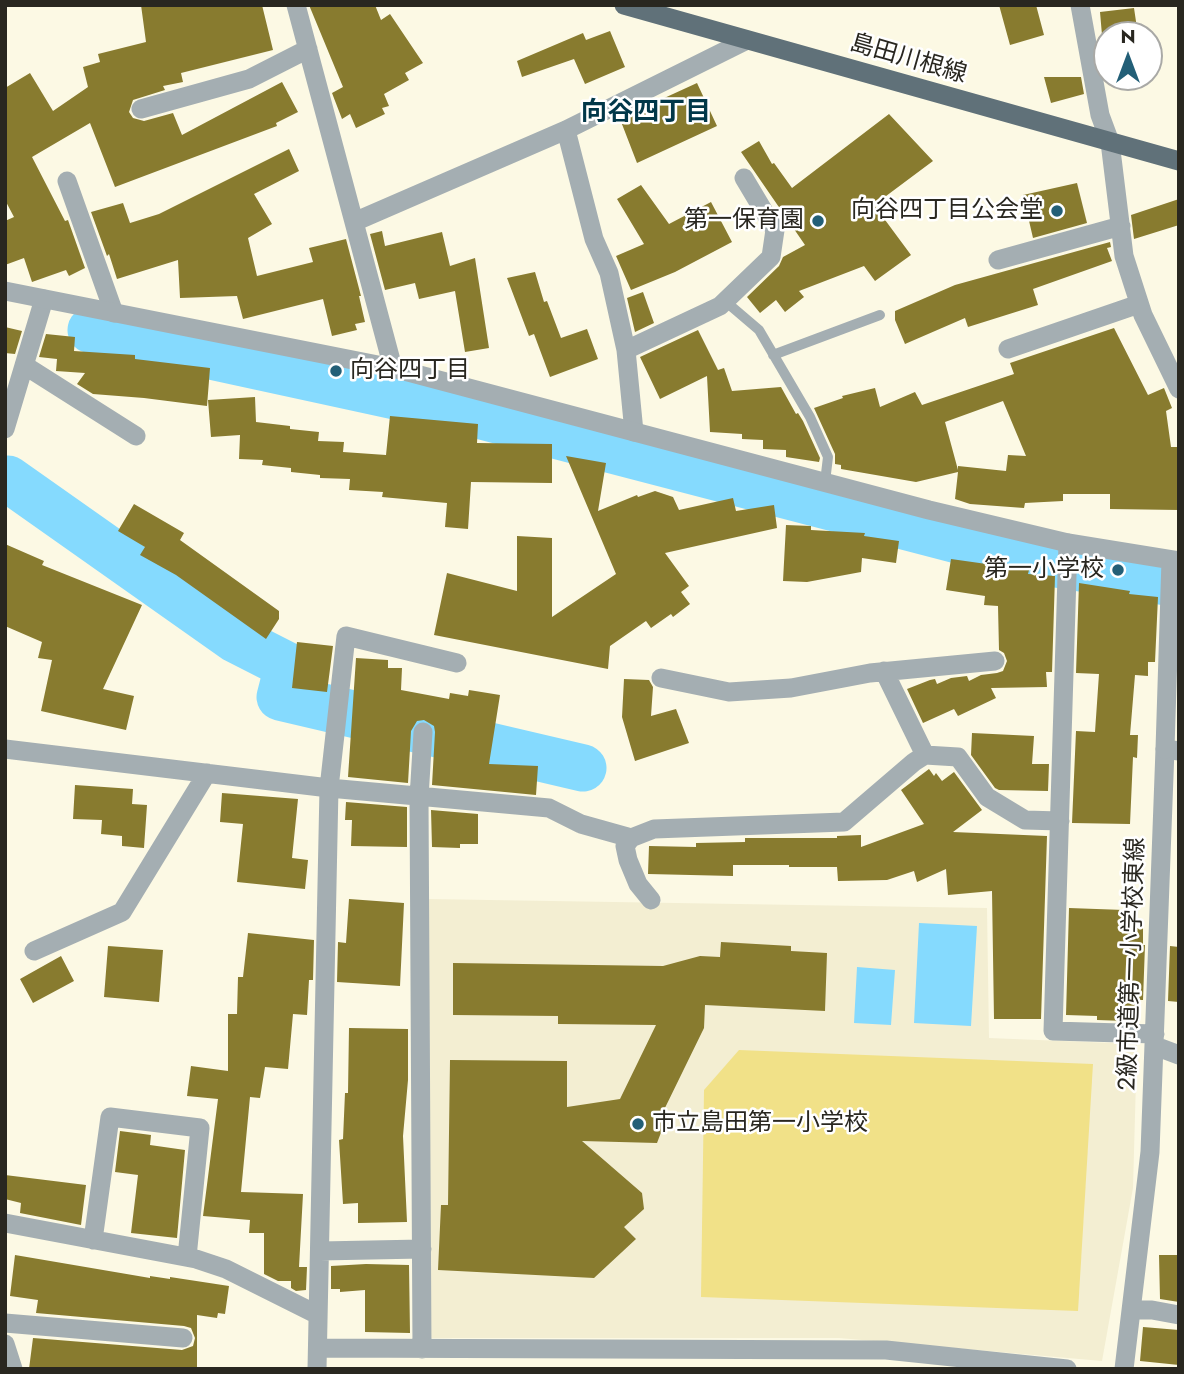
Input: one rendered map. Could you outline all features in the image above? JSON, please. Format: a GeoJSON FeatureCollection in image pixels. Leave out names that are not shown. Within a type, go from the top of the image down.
{"type":"FeatureCollection","features":[{"type":"Feature","properties":{"kind":"main road","name":"島田川根線"},"geometry":{"type":"LineString","coordinates":[[624,5],[1179,161]]}},
{"type":"Feature","properties":{"kind":"street"},"geometry":{"type":"LineString","coordinates":[[296,5],[393,368]]}},
{"type":"Feature","properties":{"kind":"street"},"geometry":{"type":"LineString","coordinates":[[1080,5],[1100,115],[1110,142],[1124,256],[1139,304],[1179,389]]}},
{"type":"Feature","properties":{"kind":"street"},"geometry":{"type":"LineString","coordinates":[[354,222],[566,130],[747,40]]}},
{"type":"Feature","properties":{"kind":"street"},"geometry":{"type":"LineString","coordinates":[[141,109],[249,79],[308,49]]}},
{"type":"Feature","properties":{"kind":"street"},"geometry":{"type":"LineString","coordinates":[[566,130],[594,239],[609,273],[626,350],[634,432]]}},
{"type":"Feature","properties":{"kind":"street"},"geometry":{"type":"LineString","coordinates":[[626,350],[720,306],[771,257],[775,230],[744,178]]}},
{"type":"Feature","properties":{"kind":"street"},"geometry":{"type":"LineString","coordinates":[[67,181],[114,313]]}},
{"type":"Feature","properties":{"kind":"street"},"geometry":{"type":"LineString","coordinates":[[998,260],[1121,226]]}},
{"type":"Feature","properties":{"kind":"street"},"geometry":{"type":"LineString","coordinates":[[5,291],[393,368],[929,510],[1068,543],[1173,563]]}},
{"type":"Feature","properties":{"kind":"street"},"geometry":{"type":"LineString","coordinates":[[5,429],[44,299]]}},
{"type":"Feature","properties":{"kind":"street"},"geometry":{"type":"LineString","coordinates":[[1008,349],[1139,304]]}},
{"type":"Feature","properties":{"kind":"street"},"geometry":{"type":"LineString","coordinates":[[24,365],[136,436]]}},
{"type":"Feature","properties":{"kind":"street"},"geometry":{"type":"LineString","coordinates":[[1068,543],[1053,1031],[1155,1040],[1179,1055]]}},
{"type":"Feature","properties":{"kind":"street","name":"2級市道第一小学校東線"},"geometry":{"type":"LineString","coordinates":[[1124,1369],[1150,1152],[1172,750],[1170,608],[1173,563]]}},
{"type":"Feature","properties":{"kind":"street"},"geometry":{"type":"LineString","coordinates":[[317,1369],[329,788],[346,636],[457,663]]}},
{"type":"Feature","properties":{"kind":"street"},"geometry":{"type":"LineString","coordinates":[[661,678],[729,692],[791,688],[884,671],[995,661]]}},
{"type":"Feature","properties":{"kind":"street"},"geometry":{"type":"LineString","coordinates":[[884,671],[925,755]]}},
{"type":"Feature","properties":{"kind":"street"},"geometry":{"type":"LineString","coordinates":[[422,1349],[419,798],[423,732]]}},
{"type":"Feature","properties":{"kind":"street"},"geometry":{"type":"LineString","coordinates":[[5,749],[419,798],[549,808],[581,824],[631,838]]}},
{"type":"Feature","properties":{"kind":"street"},"geometry":{"type":"LineString","coordinates":[[651,900],[638,884],[628,860],[625,846],[631,838],[654,829],[844,822],[925,755],[958,757],[987,797],[1024,820],[1060,821]]}},
{"type":"Feature","properties":{"kind":"street"},"geometry":{"type":"LineString","coordinates":[[34,951],[122,912],[207,773]]}},
{"type":"Feature","properties":{"kind":"street"},"geometry":{"type":"LineString","coordinates":[[93,1240],[110,1117],[200,1128],[187,1257]]}},
{"type":"Feature","properties":{"kind":"street"},"geometry":{"type":"LineString","coordinates":[[5,1223],[187,1257],[226,1269],[318,1315]]}},
{"type":"Feature","properties":{"kind":"street"},"geometry":{"type":"LineString","coordinates":[[320,1251],[422,1248]]}},
{"type":"Feature","properties":{"kind":"street"},"geometry":{"type":"LineString","coordinates":[[1131,1310],[1152,1310],[1179,1315]]}},
{"type":"Feature","properties":{"kind":"street"},"geometry":{"type":"LineString","coordinates":[[5,1322],[183,1338]]}},
{"type":"Feature","properties":{"kind":"street"},"geometry":{"type":"LineString","coordinates":[[5,1344],[13,1369]]}},
{"type":"Feature","properties":{"kind":"street"},"geometry":{"type":"LineString","coordinates":[[318,1348],[422,1349],[660,1359],[887,1350],[1068,1369]]}},
{"type":"Feature","properties":{"kind":"lane"},"geometry":{"type":"LineString","coordinates":[[724,301],[759,330],[810,417],[828,457],[825,482]]}},
{"type":"Feature","properties":{"kind":"lane"},"geometry":{"type":"LineString","coordinates":[[774,355],[880,315]]}},
{"type":"Feature","properties":{"kind":"shaded area"},"geometry":{"type":"Polygon","coordinates":[[[427,899],[987,908],[989,1038],[1137,1044],[1133,1188],[1102,1361],[839,1338],[425,1338],[427,899]]]}},
{"type":"Feature","properties":{"kind":"shaded area"},"geometry":{"type":"Polygon","coordinates":[[[739,1050],[1093,1064],[1078,1311],[701,1297],[704,1090],[739,1050]]]}},
{"type":"Feature","properties":{"kind":"water"},"geometry":{"type":"Polygon","coordinates":[[[919,923],[977,926],[971,1026],[914,1023],[919,923]]]}},
{"type":"Feature","properties":{"kind":"water"},"geometry":{"type":"Polygon","coordinates":[[[857,967],[895,970],[891,1025],[854,1023],[857,967]]]}},
{"type":"Feature","properties":{"kind":"building"},"geometry":{"type":"Polygon","coordinates":[[[141,5],[262,5],[273,50],[181,73],[183,82],[163,86],[165,90],[133,100],[129,112],[133,118],[144,121],[173,113],[182,135],[282,82],[298,112],[276,123],[277,126],[115,187],[90,123],[32,157],[65,221],[68,220],[85,268],[69,276],[66,270],[32,282],[24,258],[5,265],[5,221],[14,217],[5,200],[5,88],[30,73],[53,111],[88,87],[83,67],[100,62],[98,54],[146,42],[141,5]]]}},
{"type":"Feature","properties":{"kind":"building"},"geometry":{"type":"Polygon","coordinates":[[[309,5],[375,5],[381,20],[390,14],[423,63],[405,73],[409,80],[384,94],[389,106],[382,108],[385,114],[356,128],[350,114],[342,119],[332,93],[343,87],[309,5]]]}},
{"type":"Feature","properties":{"kind":"building"},"geometry":{"type":"Polygon","coordinates":[[[999,5],[1036,5],[1044,35],[1010,45],[999,5]]]}},
{"type":"Feature","properties":{"kind":"building"},"geometry":{"type":"Polygon","coordinates":[[[1134,8],[1136,21],[1101,21],[1100,12],[1134,8]]]}},
{"type":"Feature","properties":{"kind":"building"},"geometry":{"type":"Polygon","coordinates":[[[610,31],[625,67],[585,84],[574,59],[522,77],[517,61],[583,33],[586,40],[610,31]]]}},
{"type":"Feature","properties":{"kind":"building"},"geometry":{"type":"Polygon","coordinates":[[[1044,77],[1081,77],[1084,94],[1051,103],[1044,77]]]}},
{"type":"Feature","properties":{"kind":"building"},"geometry":{"type":"Polygon","coordinates":[[[697,83],[717,126],[637,163],[620,119],[650,108],[649,105],[697,83]]]}},
{"type":"Feature","properties":{"kind":"building"},"geometry":{"type":"Polygon","coordinates":[[[889,114],[933,161],[874,205],[911,255],[875,281],[864,266],[799,291],[804,297],[785,312],[776,300],[760,313],[747,297],[779,266],[783,257],[805,245],[741,152],[759,141],[772,164],[774,163],[792,188],[889,114]]]}},
{"type":"Feature","properties":{"kind":"building"},"geometry":{"type":"Polygon","coordinates":[[[289,149],[299,171],[254,194],[272,224],[248,238],[257,276],[313,262],[309,248],[346,239],[365,322],[355,324],[357,330],[332,336],[323,299],[243,319],[237,296],[180,298],[178,260],[117,279],[91,212],[123,203],[130,223],[159,214],[289,149]]]}},
{"type":"Feature","properties":{"kind":"building"},"geometry":{"type":"Polygon","coordinates":[[[1077,183],[1087,223],[1033,238],[1023,195],[1077,183]]]}},
{"type":"Feature","properties":{"kind":"building"},"geometry":{"type":"Polygon","coordinates":[[[641,185],[669,224],[711,202],[732,242],[675,272],[631,290],[616,256],[644,244],[617,199],[641,185]]]}},
{"type":"Feature","properties":{"kind":"building"},"geometry":{"type":"Polygon","coordinates":[[[1179,199],[1179,225],[1134,239],[1131,215],[1179,199]]]}},
{"type":"Feature","properties":{"kind":"building"},"geometry":{"type":"Polygon","coordinates":[[[382,231],[385,246],[442,232],[450,266],[475,258],[489,348],[465,352],[455,291],[419,299],[415,283],[385,290],[370,234],[382,231]]]}},
{"type":"Feature","properties":{"kind":"building"},"geometry":{"type":"Polygon","coordinates":[[[1110,242],[1111,247],[1107,248],[1112,261],[1033,289],[1038,305],[968,327],[965,318],[905,344],[895,320],[895,311],[955,285],[1110,242]]]}},
{"type":"Feature","properties":{"kind":"building"},"geometry":{"type":"Polygon","coordinates":[[[535,272],[544,302],[547,301],[561,338],[587,329],[598,359],[550,377],[534,334],[529,336],[507,278],[535,272]]]}},
{"type":"Feature","properties":{"kind":"building"},"geometry":{"type":"Polygon","coordinates":[[[643,292],[654,323],[635,332],[627,298],[643,292]]]}},
{"type":"Feature","properties":{"kind":"building"},"geometry":{"type":"Polygon","coordinates":[[[5,327],[22,331],[15,354],[5,353],[5,327]]]}},
{"type":"Feature","properties":{"kind":"building"},"geometry":{"type":"Polygon","coordinates":[[[1114,328],[1148,395],[1164,388],[1172,408],[1166,411],[1171,447],[1179,447],[1179,510],[1110,509],[1110,494],[1063,494],[1063,501],[1025,503],[1024,508],[970,504],[955,499],[958,472],[916,482],[841,469],[841,465],[835,464],[835,454],[814,408],[843,398],[842,396],[875,388],[880,407],[915,392],[922,405],[1014,374],[1010,363],[1114,328]],[[1003,401],[945,422],[958,470],[958,466],[1006,471],[1008,455],[1026,456],[1003,401]]]}},
{"type":"Feature","properties":{"kind":"building"},"geometry":{"type":"Polygon","coordinates":[[[698,330],[718,370],[724,368],[732,391],[781,387],[803,421],[820,458],[819,462],[786,457],[786,450],[763,449],[763,440],[742,439],[742,434],[710,432],[707,376],[660,399],[640,357],[698,330]]]}},
{"type":"Feature","properties":{"kind":"building"},"geometry":{"type":"Polygon","coordinates":[[[46,334],[75,337],[74,351],[135,355],[135,359],[210,368],[207,406],[93,394],[77,384],[85,373],[56,371],[57,359],[39,357],[46,334]]]}},
{"type":"Feature","properties":{"kind":"building"},"geometry":{"type":"Polygon","coordinates":[[[255,397],[256,422],[319,432],[318,441],[344,442],[343,452],[386,455],[390,416],[478,424],[477,443],[552,444],[552,483],[471,482],[468,529],[445,527],[447,503],[382,497],[383,492],[349,490],[350,479],[320,478],[320,475],[291,472],[291,468],[262,465],[263,460],[239,459],[240,435],[211,437],[208,400],[255,397]]]}},
{"type":"Feature","properties":{"kind":"building"},"geometry":{"type":"Polygon","coordinates":[[[566,456],[606,463],[598,511],[637,495],[638,497],[655,491],[673,497],[679,510],[733,498],[736,511],[774,505],[777,528],[665,553],[689,586],[681,592],[690,604],[673,617],[671,614],[651,628],[646,621],[610,646],[608,669],[434,635],[447,573],[517,591],[517,536],[552,538],[552,617],[616,574],[566,456]]]}},
{"type":"Feature","properties":{"kind":"building"},"geometry":{"type":"Polygon","coordinates":[[[134,504],[184,533],[180,540],[279,611],[279,619],[266,639],[176,575],[140,555],[145,547],[118,531],[134,504]]]}},
{"type":"Feature","properties":{"kind":"building"},"geometry":{"type":"Polygon","coordinates":[[[786,525],[811,526],[811,530],[865,533],[864,536],[899,541],[896,563],[862,558],[861,572],[807,582],[783,581],[786,525]]]}},
{"type":"Feature","properties":{"kind":"building"},"geometry":{"type":"Polygon","coordinates":[[[5,544],[44,561],[42,565],[142,605],[103,689],[134,696],[126,730],[41,711],[52,660],[38,658],[42,642],[5,626],[5,544]]]}},
{"type":"Feature","properties":{"kind":"building"},"geometry":{"type":"Polygon","coordinates":[[[951,559],[1029,570],[1028,574],[1055,576],[1052,672],[1046,672],[1047,687],[991,688],[996,698],[958,716],[954,709],[923,723],[907,689],[935,679],[937,684],[951,678],[967,676],[969,681],[981,675],[1003,671],[1007,661],[1004,653],[999,650],[998,606],[984,605],[985,596],[946,590],[951,559]]]}},
{"type":"Feature","properties":{"kind":"building"},"geometry":{"type":"Polygon","coordinates":[[[1079,583],[1130,591],[1129,594],[1158,597],[1155,662],[1148,662],[1148,676],[1135,675],[1130,735],[1138,735],[1137,758],[1133,757],[1130,824],[1072,823],[1076,731],[1095,732],[1099,674],[1076,673],[1079,583]]]}},
{"type":"Feature","properties":{"kind":"building"},"geometry":{"type":"Polygon","coordinates":[[[297,642],[333,646],[327,692],[292,688],[297,642]]]}},
{"type":"Feature","properties":{"kind":"building"},"geometry":{"type":"Polygon","coordinates":[[[356,658],[388,660],[388,668],[402,668],[401,690],[449,699],[450,693],[468,696],[469,690],[500,695],[489,764],[538,766],[536,795],[432,785],[435,732],[434,726],[424,720],[417,721],[411,731],[408,783],[348,777],[356,658]]]}},
{"type":"Feature","properties":{"kind":"building"},"geometry":{"type":"Polygon","coordinates":[[[624,679],[649,680],[653,687],[651,716],[676,709],[689,743],[635,761],[622,717],[624,679]]]}},
{"type":"Feature","properties":{"kind":"building"},"geometry":{"type":"Polygon","coordinates":[[[972,733],[1034,736],[1032,764],[1049,764],[1048,791],[995,788],[971,755],[972,733]]]}},
{"type":"Feature","properties":{"kind":"building"},"geometry":{"type":"Polygon","coordinates":[[[929,769],[942,781],[954,772],[982,810],[953,832],[1047,836],[1041,1019],[994,1019],[992,891],[948,895],[946,869],[917,882],[914,871],[887,880],[838,881],[837,867],[789,865],[733,865],[733,876],[648,874],[649,846],[696,847],[696,843],[745,842],[745,838],[837,838],[861,835],[861,847],[924,824],[901,790],[929,769]]]}},
{"type":"Feature","properties":{"kind":"building"},"geometry":{"type":"Polygon","coordinates":[[[75,785],[133,789],[132,804],[147,805],[144,848],[122,846],[122,836],[101,834],[102,820],[73,819],[75,785]]]}},
{"type":"Feature","properties":{"kind":"building"},"geometry":{"type":"Polygon","coordinates":[[[222,793],[298,799],[292,858],[308,860],[305,889],[237,882],[243,824],[220,822],[222,793]]]}},
{"type":"Feature","properties":{"kind":"building"},"geometry":{"type":"Polygon","coordinates":[[[346,802],[407,807],[407,847],[351,846],[352,820],[345,820],[346,802]]]}},
{"type":"Feature","properties":{"kind":"building"},"geometry":{"type":"Polygon","coordinates":[[[431,810],[478,814],[478,844],[460,844],[460,848],[432,847],[431,810]]]}},
{"type":"Feature","properties":{"kind":"building"},"geometry":{"type":"Polygon","coordinates":[[[349,899],[404,903],[400,986],[337,982],[338,942],[346,943],[349,899]]]}},
{"type":"Feature","properties":{"kind":"building"},"geometry":{"type":"Polygon","coordinates":[[[1069,908],[1124,910],[1123,928],[1143,928],[1143,1000],[1139,1000],[1138,1017],[1126,1017],[1126,1021],[1066,1015],[1069,908]]]}},
{"type":"Feature","properties":{"kind":"building"},"geometry":{"type":"Polygon","coordinates":[[[248,933],[314,940],[313,980],[309,980],[307,1015],[293,1014],[288,1069],[265,1067],[260,1098],[250,1097],[241,1192],[303,1194],[299,1267],[307,1267],[306,1290],[296,1291],[291,1288],[291,1281],[278,1281],[264,1274],[264,1233],[249,1233],[250,1220],[203,1216],[218,1099],[187,1096],[191,1066],[228,1071],[228,1014],[237,1014],[238,977],[243,977],[248,933]]]}},
{"type":"Feature","properties":{"kind":"building"},"geometry":{"type":"Polygon","coordinates":[[[721,942],[791,946],[791,951],[827,953],[825,1011],[705,1005],[704,1028],[662,1114],[665,1122],[657,1143],[582,1141],[642,1193],[644,1209],[624,1227],[636,1239],[594,1278],[438,1270],[441,1205],[448,1205],[450,1060],[567,1061],[567,1107],[620,1099],[656,1025],[558,1024],[558,1016],[453,1015],[453,963],[663,966],[700,956],[720,957],[721,942]]]}},
{"type":"Feature","properties":{"kind":"building"},"geometry":{"type":"Polygon","coordinates":[[[108,946],[163,950],[159,1002],[104,997],[108,946]]]}},
{"type":"Feature","properties":{"kind":"building"},"geometry":{"type":"Polygon","coordinates":[[[1170,946],[1179,947],[1179,1002],[1168,1001],[1170,946]]]}},
{"type":"Feature","properties":{"kind":"building"},"geometry":{"type":"Polygon","coordinates":[[[61,956],[74,981],[33,1003],[20,979],[61,956]]]}},
{"type":"Feature","properties":{"kind":"building"},"geometry":{"type":"Polygon","coordinates":[[[349,1028],[408,1029],[408,1080],[403,1136],[407,1222],[358,1223],[358,1203],[343,1204],[339,1140],[343,1139],[345,1093],[348,1093],[349,1028]]]}},
{"type":"Feature","properties":{"kind":"building"},"geometry":{"type":"Polygon","coordinates":[[[120,1131],[151,1135],[150,1145],[185,1150],[177,1238],[131,1233],[138,1175],[115,1172],[120,1131]]]}},
{"type":"Feature","properties":{"kind":"building"},"geometry":{"type":"Polygon","coordinates":[[[5,1175],[86,1185],[81,1225],[20,1213],[21,1203],[5,1199],[5,1175]]]}},
{"type":"Feature","properties":{"kind":"building"},"geometry":{"type":"Polygon","coordinates":[[[15,1255],[150,1278],[170,1277],[229,1286],[225,1314],[218,1313],[217,1318],[197,1315],[197,1369],[29,1369],[33,1338],[182,1350],[193,1346],[195,1338],[191,1328],[184,1326],[36,1313],[38,1300],[10,1296],[15,1255]]]}},
{"type":"Feature","properties":{"kind":"building"},"geometry":{"type":"Polygon","coordinates":[[[1159,1255],[1179,1255],[1179,1302],[1160,1299],[1159,1255]]]}},
{"type":"Feature","properties":{"kind":"building"},"geometry":{"type":"Polygon","coordinates":[[[409,1265],[410,1333],[365,1332],[365,1290],[340,1292],[340,1289],[331,1289],[331,1266],[409,1265]]]}},
{"type":"Feature","properties":{"kind":"building"},"geometry":{"type":"Polygon","coordinates":[[[1143,1327],[1179,1330],[1179,1365],[1140,1361],[1143,1327]]]}},
{"type":"Feature","properties":{"kind":"waterway"},"geometry":{"type":"LineString","coordinates":[[91,330],[455,409],[1038,561],[1179,584]]}},
{"type":"Feature","properties":{"kind":"waterway"},"geometry":{"type":"LineString","coordinates":[[8,479],[235,639],[288,666],[280,697],[583,768]]}},
{"type":"Feature","properties":{"kind":"place","name":"向谷四丁目公会堂"},"geometry":{"type":"Point","coordinates":[1057,211]}},
{"type":"Feature","properties":{"kind":"place","name":"第一保育園"},"geometry":{"type":"Point","coordinates":[818,221]}},
{"type":"Feature","properties":{"kind":"place","name":"向谷四丁目"},"geometry":{"type":"Point","coordinates":[336,371]}},
{"type":"Feature","properties":{"kind":"place","name":"第一小学校"},"geometry":{"type":"Point","coordinates":[1118,570]}},
{"type":"Feature","properties":{"kind":"place","name":"市立島田第一小学校"},"geometry":{"type":"Point","coordinates":[638,1124]}},
{"type":"Feature","properties":{"kind":"district","name":"向谷四丁目"},"geometry":{"type":"Point","coordinates":[646,114]}}]}
